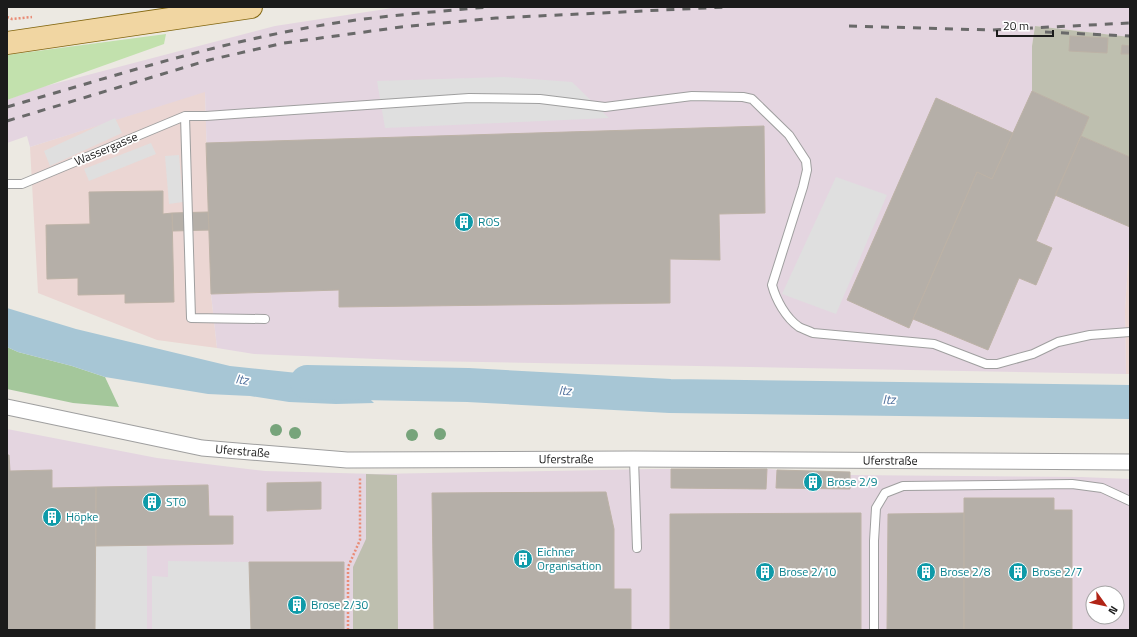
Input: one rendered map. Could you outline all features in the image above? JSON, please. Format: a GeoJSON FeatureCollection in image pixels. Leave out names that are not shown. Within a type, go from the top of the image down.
{"type":"FeatureCollection","features":[{"type":"Feature","properties":{"kind":"main road"},"geometry":{"type":"LineString","coordinates":[[7,43],[251,7]]}},
{"type":"Feature","properties":{"kind":"street","name":"Uferstraße"},"geometry":{"type":"LineString","coordinates":[[7,407],[202,448],[347,460],[634,458],[1130,462]]}},
{"type":"Feature","properties":{"kind":"lane","name":"Wassergasse"},"geometry":{"type":"LineString","coordinates":[[7,184],[22,184],[185,116],[206,116],[469,98],[540,99],[605,107],[692,96],[743,97],[752,99],[789,135],[806,161],[807,170],[803,187],[772,285],[775,296],[791,320],[799,327],[813,333],[934,344],[986,364],[997,364],[1033,354],[1058,342],[1090,335],[1130,332]]}},
{"type":"Feature","properties":{"kind":"lane"},"geometry":{"type":"LineString","coordinates":[[185,116],[191,318],[265,318]]}},
{"type":"Feature","properties":{"kind":"lane"},"geometry":{"type":"LineString","coordinates":[[634,458],[637,548]]}},
{"type":"Feature","properties":{"kind":"lane"},"geometry":{"type":"LineString","coordinates":[[874,630],[874,541],[876,508],[885,493],[903,486],[1072,484],[1102,488],[1130,501]]}},
{"type":"Feature","properties":{"kind":"path"},"geometry":{"type":"LineString","coordinates":[[7,17],[17,18]]}},
{"type":"Feature","properties":{"kind":"path"},"geometry":{"type":"LineString","coordinates":[[348,630],[348,567],[360,540],[359,460]]}},
{"type":"Feature","properties":{"kind":"shaded area","name":"ROS"},"geometry":{"type":"Polygon","coordinates":[[[399,7],[1130,7],[1130,37],[1035,26],[1032,46],[1032,91],[1089,117],[1081,136],[1130,157],[1130,233],[1125,310],[1126,374],[426,361],[254,354],[217,348],[211,294],[205,92],[30,147],[27,136],[7,143],[7,100],[38,88],[275,26],[399,7]]]}},
{"type":"Feature","properties":{"kind":"shaded area"},"geometry":{"type":"Polygon","coordinates":[[[1035,26],[1130,37],[1130,157],[1081,136],[1088,117],[1032,91],[1032,46],[1035,26]]]}},
{"type":"Feature","properties":{"kind":"shaded area"},"geometry":{"type":"Polygon","coordinates":[[[504,77],[572,82],[609,118],[385,128],[377,81],[504,77]]]}},
{"type":"Feature","properties":{"kind":"shaded area"},"geometry":{"type":"Polygon","coordinates":[[[205,91],[211,294],[217,348],[157,340],[38,293],[30,147],[205,91]]]}},
{"type":"Feature","properties":{"kind":"shaded area"},"geometry":{"type":"Polygon","coordinates":[[[115,118],[122,133],[50,166],[44,151],[115,118]]]}},
{"type":"Feature","properties":{"kind":"shaded area"},"geometry":{"type":"Polygon","coordinates":[[[151,143],[156,154],[89,181],[84,169],[151,143]]]}},
{"type":"Feature","properties":{"kind":"shaded area"},"geometry":{"type":"Polygon","coordinates":[[[179,155],[183,202],[169,204],[165,156],[179,155]]]}},
{"type":"Feature","properties":{"kind":"shaded area"},"geometry":{"type":"Polygon","coordinates":[[[836,177],[887,195],[836,314],[782,294],[836,177]]]}},
{"type":"Feature","properties":{"kind":"shaded area"},"geometry":{"type":"Polygon","coordinates":[[[1130,233],[1130,374],[1126,374],[1125,310],[1130,233]]]}},
{"type":"Feature","properties":{"kind":"shaded area"},"geometry":{"type":"Polygon","coordinates":[[[7,429],[157,458],[265,471],[376,474],[655,469],[767,469],[850,475],[1081,477],[1130,479],[1130,630],[7,630],[7,429]]]}},
{"type":"Feature","properties":{"kind":"shaded area"},"geometry":{"type":"Polygon","coordinates":[[[366,474],[397,475],[398,630],[353,630],[353,567],[366,539],[366,474]]]}},
{"type":"Feature","properties":{"kind":"shaded area"},"geometry":{"type":"Polygon","coordinates":[[[96,546],[147,546],[147,630],[94,630],[96,546]]]}},
{"type":"Feature","properties":{"kind":"shaded area"},"geometry":{"type":"Polygon","coordinates":[[[168,561],[249,562],[251,630],[152,630],[152,576],[168,577],[168,561]]]}},
{"type":"Feature","properties":{"kind":"green space"},"geometry":{"type":"Polygon","coordinates":[[[166,34],[164,44],[7,100],[7,55],[166,34]]]}},
{"type":"Feature","properties":{"kind":"green space"},"geometry":{"type":"Polygon","coordinates":[[[7,347],[18,352],[72,366],[105,377],[119,407],[73,403],[7,389],[7,347]]]}},
{"type":"Feature","properties":{"kind":"water"},"geometry":{"type":"Polygon","coordinates":[[[7,308],[76,329],[230,366],[317,375],[341,371],[374,403],[336,404],[289,402],[250,396],[208,394],[105,377],[72,366],[18,352],[7,347],[7,308]]]}},
{"type":"Feature","properties":{"kind":"building"},"geometry":{"type":"Polygon","coordinates":[[[1070,36],[1108,38],[1107,53],[1069,51],[1070,36]]]}},
{"type":"Feature","properties":{"kind":"building"},"geometry":{"type":"Polygon","coordinates":[[[1122,45],[1130,46],[1130,54],[1121,54],[1122,45]]]}},
{"type":"Feature","properties":{"kind":"building"},"geometry":{"type":"Polygon","coordinates":[[[1032,91],[1089,117],[1036,241],[1052,248],[1036,285],[1019,278],[988,350],[913,319],[977,172],[992,179],[1032,91]]]}},
{"type":"Feature","properties":{"kind":"building"},"geometry":{"type":"Polygon","coordinates":[[[936,98],[1013,133],[992,179],[977,172],[909,328],[847,300],[936,98]]]}},
{"type":"Feature","properties":{"kind":"building","name":"ROS"},"geometry":{"type":"Polygon","coordinates":[[[764,126],[765,213],[719,214],[720,260],[670,259],[670,303],[339,307],[339,290],[211,294],[206,143],[764,126]]]}},
{"type":"Feature","properties":{"kind":"building"},"geometry":{"type":"Polygon","coordinates":[[[1081,136],[1130,157],[1130,227],[1055,195],[1081,136]]]}},
{"type":"Feature","properties":{"kind":"building"},"geometry":{"type":"Polygon","coordinates":[[[163,191],[163,214],[172,213],[174,302],[125,303],[125,294],[78,295],[78,278],[47,279],[46,225],[90,224],[89,192],[163,191]]]}},
{"type":"Feature","properties":{"kind":"building"},"geometry":{"type":"Polygon","coordinates":[[[208,212],[209,230],[173,231],[172,213],[208,212]]]}},
{"type":"Feature","properties":{"kind":"building","name":"Höpke"},"geometry":{"type":"Polygon","coordinates":[[[7,455],[9,455],[10,471],[52,470],[52,488],[96,487],[95,630],[7,630],[7,455]]]}},
{"type":"Feature","properties":{"kind":"building"},"geometry":{"type":"Polygon","coordinates":[[[671,469],[767,469],[766,489],[671,488],[671,469]]]}},
{"type":"Feature","properties":{"kind":"building","name":"Brose 2/9"},"geometry":{"type":"Polygon","coordinates":[[[777,470],[850,472],[850,489],[776,488],[777,470]]]}},
{"type":"Feature","properties":{"kind":"building"},"geometry":{"type":"Polygon","coordinates":[[[321,482],[321,509],[267,511],[267,483],[321,482]]]}},
{"type":"Feature","properties":{"kind":"building","name":"STO"},"geometry":{"type":"Polygon","coordinates":[[[208,485],[209,516],[233,516],[233,544],[96,546],[96,487],[208,485]]]}},
{"type":"Feature","properties":{"kind":"building","name":"Eichner Organisation"},"geometry":{"type":"Polygon","coordinates":[[[606,492],[614,529],[614,589],[631,589],[631,630],[434,630],[432,493],[606,492]]]}},
{"type":"Feature","properties":{"kind":"building","name":"Brose 2/7"},"geometry":{"type":"Polygon","coordinates":[[[964,498],[1054,498],[1054,510],[1072,510],[1072,630],[964,630],[964,498]]]}},
{"type":"Feature","properties":{"kind":"building","name":"Brose 2/10"},"geometry":{"type":"Polygon","coordinates":[[[861,513],[861,630],[670,630],[670,514],[861,513]]]}},
{"type":"Feature","properties":{"kind":"building","name":"Brose 2/8"},"geometry":{"type":"Polygon","coordinates":[[[964,513],[964,630],[887,630],[888,514],[964,513]]]}},
{"type":"Feature","properties":{"kind":"building","name":"Brose 2/30"},"geometry":{"type":"Polygon","coordinates":[[[249,562],[344,562],[344,630],[251,630],[249,562]]]}},
{"type":"Feature","properties":{"kind":"waterway","name":"Itz"},"geometry":{"type":"LineString","coordinates":[[307,382],[468,385],[670,396],[1130,402]]}},
{"type":"Feature","properties":{"kind":"railway"},"geometry":{"type":"LineString","coordinates":[[7,107],[203,51],[283,32],[364,19],[488,7]]}},
{"type":"Feature","properties":{"kind":"railway"},"geometry":{"type":"LineString","coordinates":[[7,121],[209,60],[284,43],[401,27],[496,18],[726,7]]}},
{"type":"Feature","properties":{"kind":"railway"},"geometry":{"type":"LineString","coordinates":[[849,26],[991,30],[1130,23]]}},
{"type":"Feature","properties":{"kind":"railway"},"geometry":{"type":"LineString","coordinates":[[1045,32],[1130,36]]}},
{"type":"Feature","properties":{"kind":"place","name":"ROS"},"geometry":{"type":"Point","coordinates":[464,222]}},
{"type":"Feature","properties":{"kind":"place","name":"Brose 2/9"},"geometry":{"type":"Point","coordinates":[813,482]}},
{"type":"Feature","properties":{"kind":"place","name":"STO"},"geometry":{"type":"Point","coordinates":[152,502]}},
{"type":"Feature","properties":{"kind":"place","name":"Höpke"},"geometry":{"type":"Point","coordinates":[52,517]}},
{"type":"Feature","properties":{"kind":"place","name":"Eichner Organisation"},"geometry":{"type":"Point","coordinates":[523,559]}},
{"type":"Feature","properties":{"kind":"place","name":"Brose 2/10"},"geometry":{"type":"Point","coordinates":[765,572]}},
{"type":"Feature","properties":{"kind":"place","name":"Brose 2/8"},"geometry":{"type":"Point","coordinates":[926,572]}},
{"type":"Feature","properties":{"kind":"place","name":"Brose 2/7"},"geometry":{"type":"Point","coordinates":[1018,572]}},
{"type":"Feature","properties":{"kind":"place","name":"Brose 2/30"},"geometry":{"type":"Point","coordinates":[297,605]}}]}
